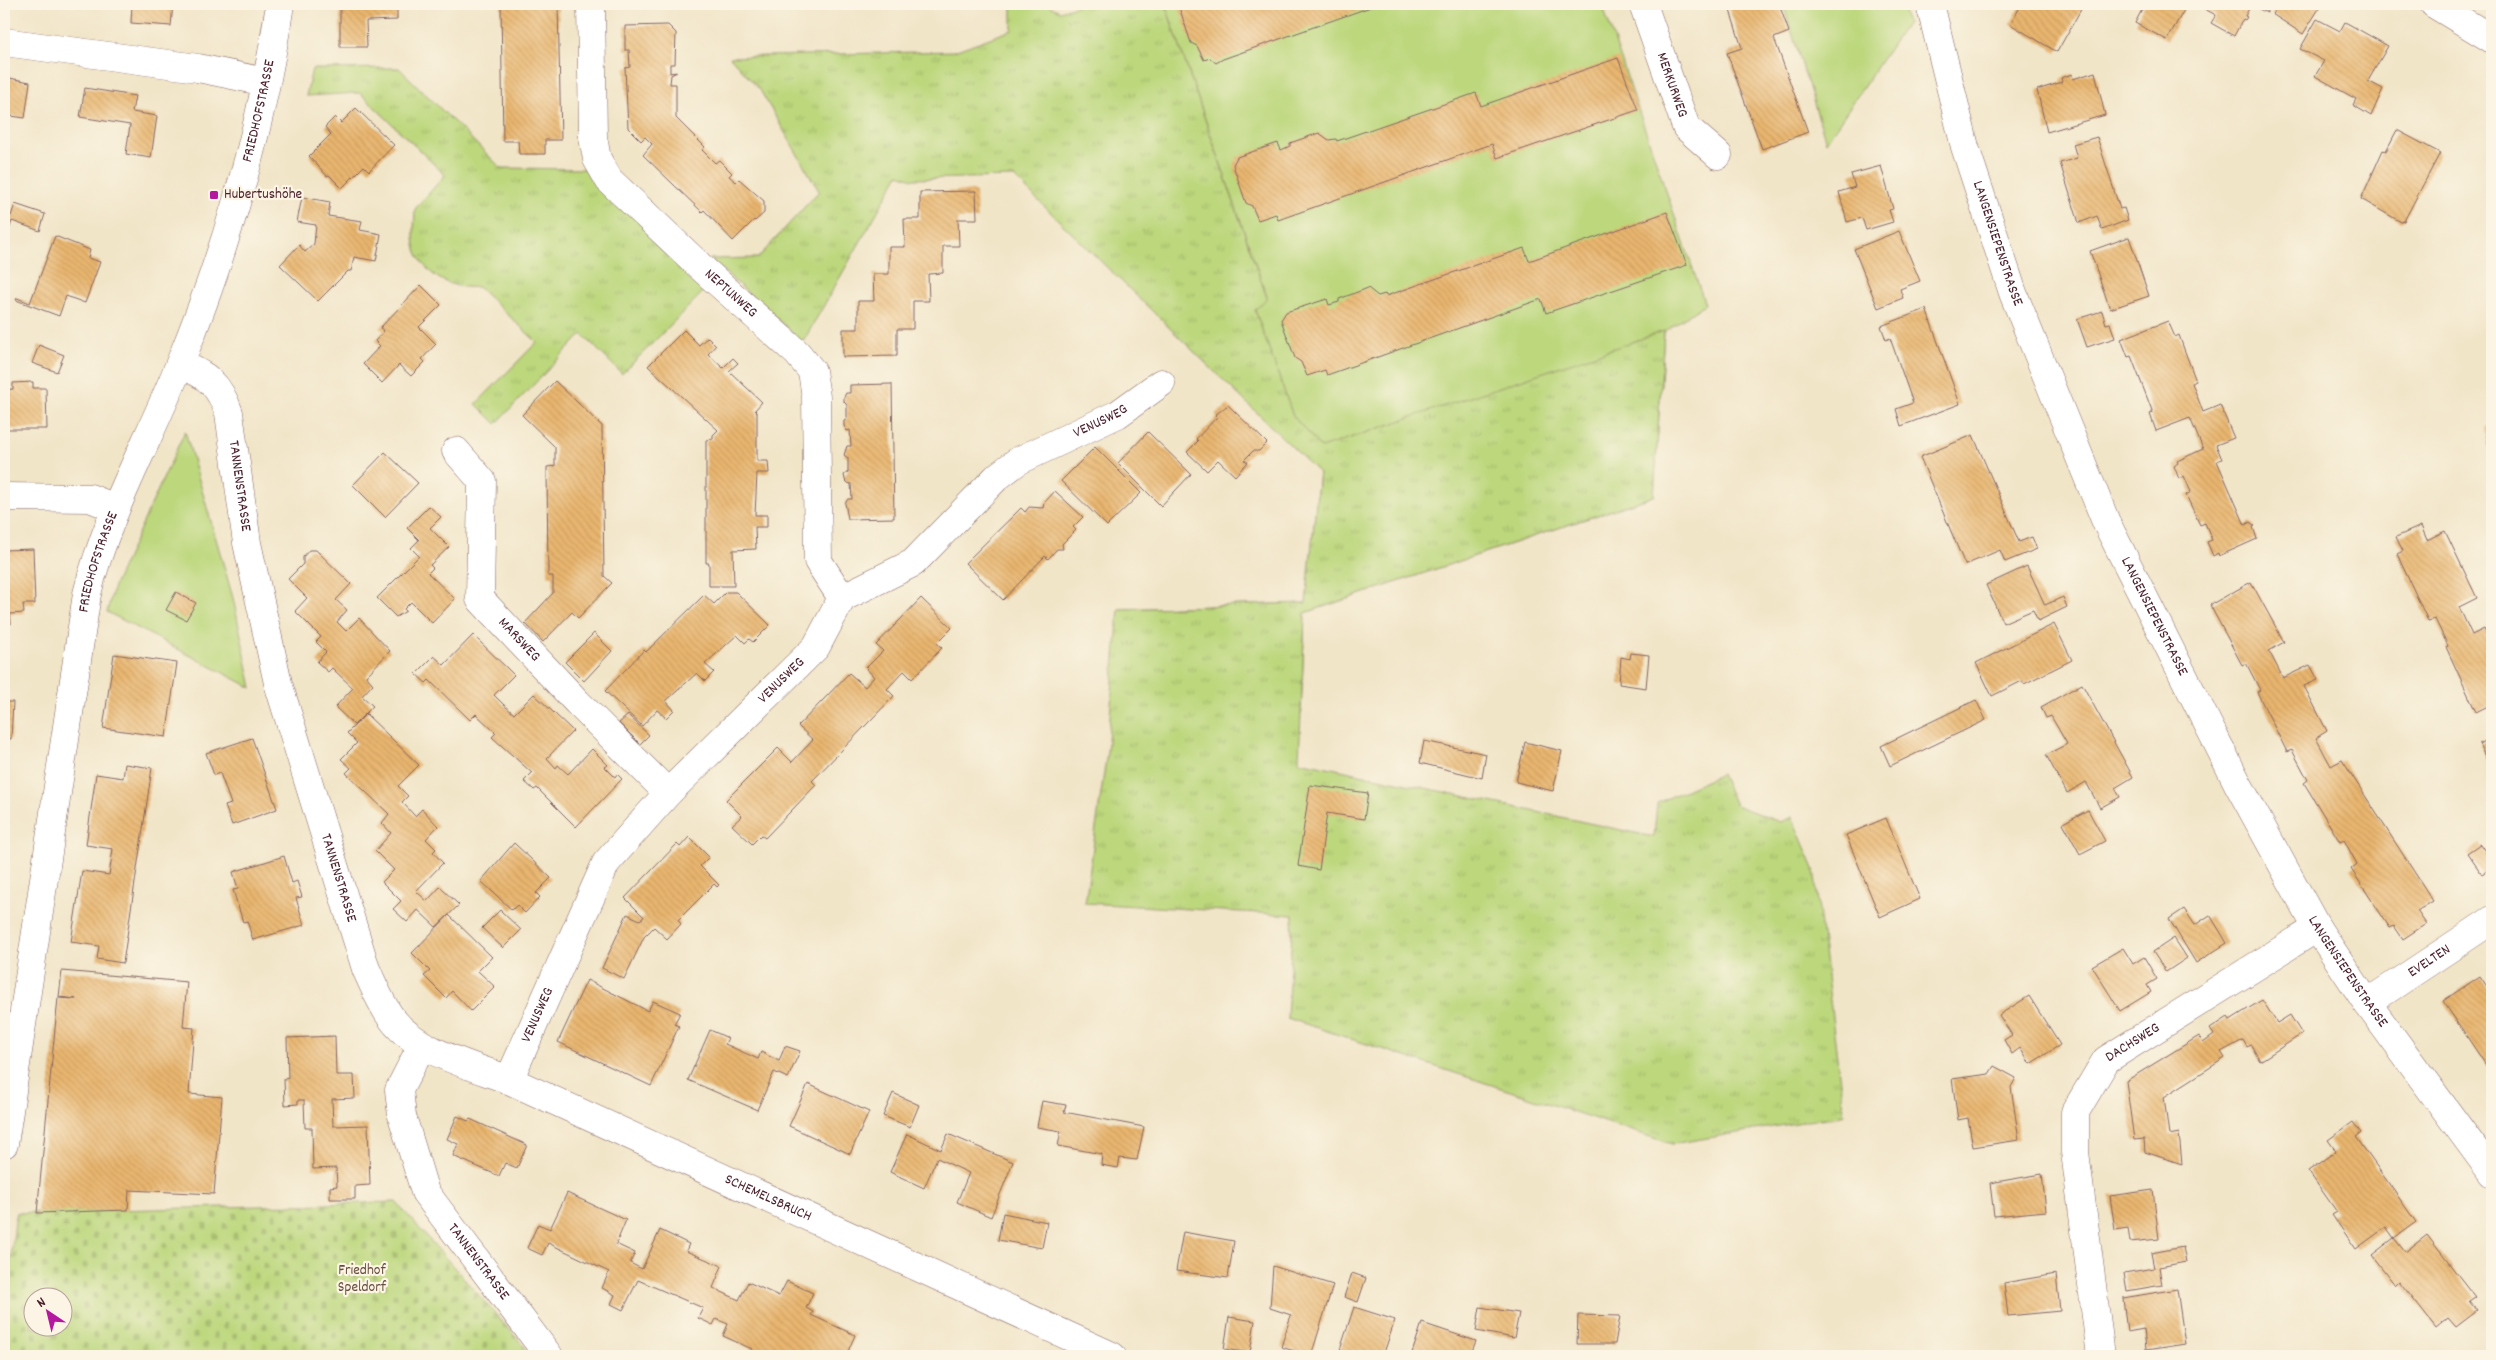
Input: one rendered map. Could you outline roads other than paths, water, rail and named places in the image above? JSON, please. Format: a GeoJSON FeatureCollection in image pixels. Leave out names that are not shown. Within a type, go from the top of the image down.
{"type":"FeatureCollection","features":[{"type":"Feature","properties":{"kind":"street","name":"FRIEDHOFSTRASSE"},"geometry":{"type":"LineString","coordinates":[[4,1144],[88,594],[97,556],[115,508],[180,364],[213,273],[242,184],[266,82],[280,4]]}},
{"type":"Feature","properties":{"kind":"street","name":"NEPTUNWEG"},"geometry":{"type":"LineString","coordinates":[[591,4],[593,137],[597,159],[609,180],[705,271],[797,353],[812,371],[816,398],[818,561],[842,598]]}},
{"type":"Feature","properties":{"kind":"street","name":"MERKURWEG"},"geometry":{"type":"LineString","coordinates":[[1643,4],[1686,127],[1718,155]]}},
{"type":"Feature","properties":{"kind":"street","name":"LANGENSIEPENSTRASSE"},"geometry":{"type":"LineString","coordinates":[[1930,4],[1965,147],[2010,283],[2106,522],[2238,784],[2318,928],[2367,1003],[2492,1174]]}},
{"type":"Feature","properties":{"kind":"street"},"geometry":{"type":"LineString","coordinates":[[2434,4],[2492,39]]}},
{"type":"Feature","properties":{"kind":"street"},"geometry":{"type":"LineString","coordinates":[[4,42],[198,68],[266,82]]}},
{"type":"Feature","properties":{"kind":"street","name":"TANNENSTRASSE"},"geometry":{"type":"LineString","coordinates":[[180,364],[199,372],[223,394],[229,413],[247,543],[278,683],[366,969],[379,999],[394,1022],[422,1045],[399,1090],[402,1116],[425,1192],[549,1356]]}},
{"type":"Feature","properties":{"kind":"street","name":"VENUSWEG"},"geometry":{"type":"LineString","coordinates":[[509,1080],[606,863],[668,793],[816,647],[842,598],[913,563],[997,477],[1018,460],[1118,414],[1161,383]]}},
{"type":"Feature","properties":{"kind":"street","name":"MARSWEG"},"geometry":{"type":"LineString","coordinates":[[456,451],[482,481],[480,599],[577,702],[668,793]]}},
{"type":"Feature","properties":{"kind":"street"},"geometry":{"type":"LineString","coordinates":[[4,497],[90,498],[115,508]]}},
{"type":"Feature","properties":{"kind":"street","name":"EVELTEN"},"geometry":{"type":"LineString","coordinates":[[2367,1003],[2492,920]]}},
{"type":"Feature","properties":{"kind":"street","name":"DACHSWEG"},"geometry":{"type":"LineString","coordinates":[[2100,1356],[2075,1152],[2075,1112],[2106,1060],[2318,928]]}},
{"type":"Feature","properties":{"kind":"street","name":"SCHEMELSBRUCH"},"geometry":{"type":"LineString","coordinates":[[422,1045],[509,1080],[1112,1356]]}},
{"type":"Feature","properties":{"kind":"place","name":"Hubertushöhe"},"geometry":{"type":"Point","coordinates":[214,195]}},
{"type":"Feature","properties":{"kind":"park label","name":"Friedhof Speldorf"},"geometry":{"type":"Point","coordinates":[362,1280]}}]}
